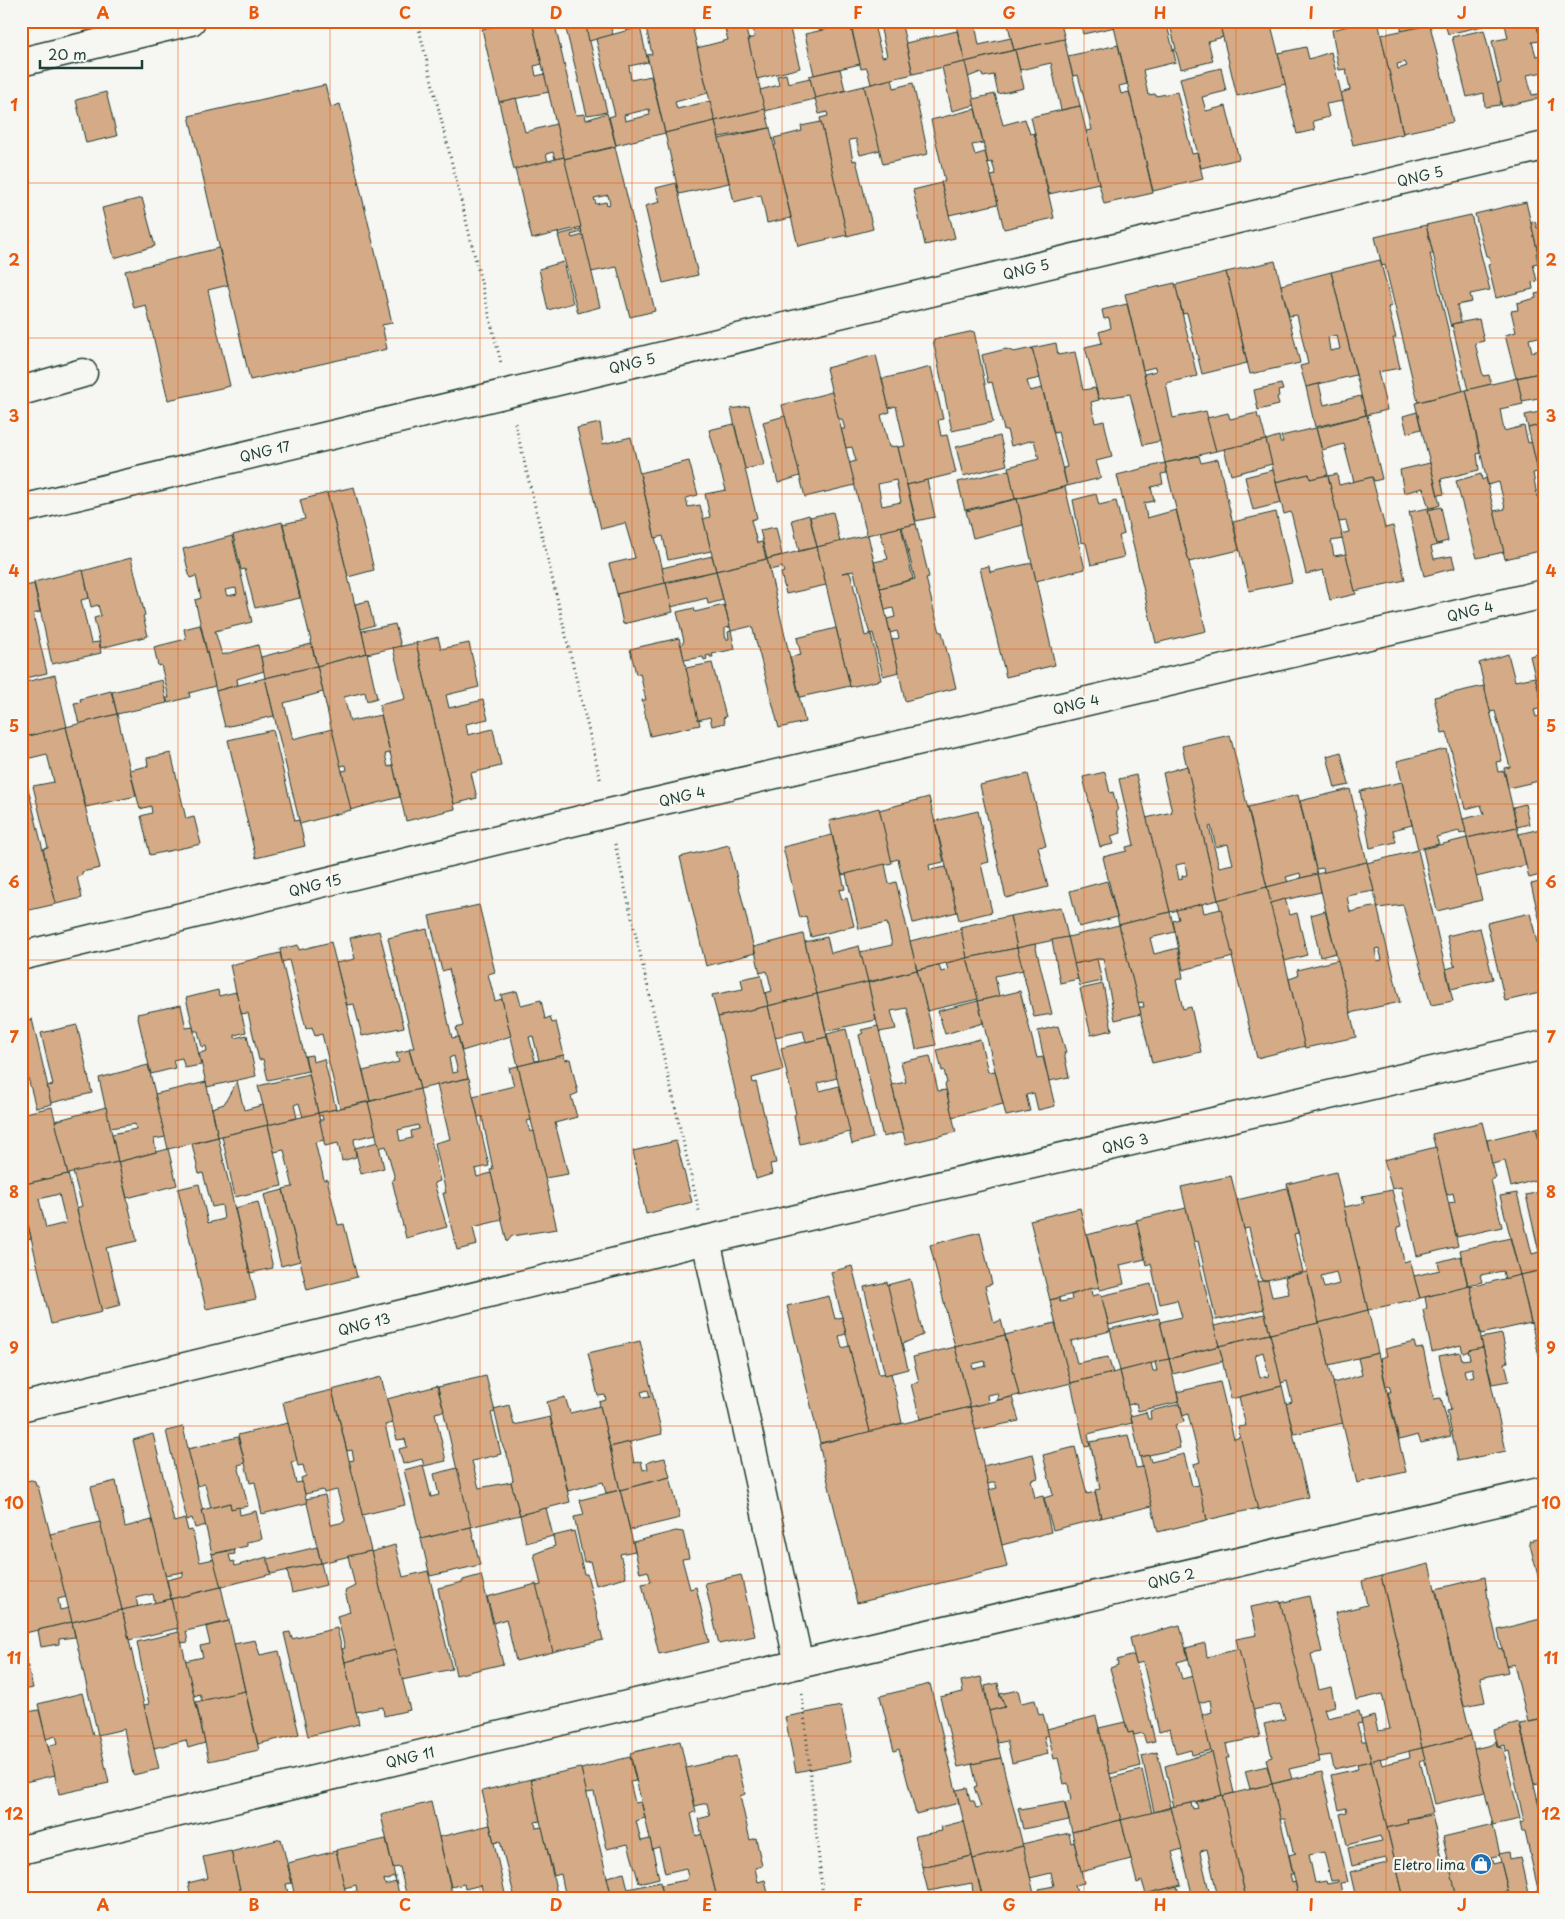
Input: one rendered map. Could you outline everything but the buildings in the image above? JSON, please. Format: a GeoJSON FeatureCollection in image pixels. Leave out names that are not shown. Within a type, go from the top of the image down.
{"type":"FeatureCollection","features":[{"type":"Feature","properties":{"kind":"street"},"geometry":{"type":"LineString","coordinates":[[21,62],[191,21]]}},
{"type":"Feature","properties":{"kind":"street","name":"QNG 5"},"geometry":{"type":"LineString","coordinates":[[508,392],[1544,146]]}},
{"type":"Feature","properties":{"kind":"street"},"geometry":{"type":"LineString","coordinates":[[21,391],[83,373]]}},
{"type":"Feature","properties":{"kind":"street","name":"QNG 17"},"geometry":{"type":"LineString","coordinates":[[21,509],[508,392]]}},
{"type":"Feature","properties":{"kind":"street","name":"QNG 4"},"geometry":{"type":"LineString","coordinates":[[608,813],[1544,594]]}},
{"type":"Feature","properties":{"kind":"street","name":"QNG 15"},"geometry":{"type":"LineString","coordinates":[[21,956],[608,813]]}},
{"type":"Feature","properties":{"kind":"street","name":"QNG 3"},"geometry":{"type":"LineString","coordinates":[[706,1240],[1544,1045]]}},
{"type":"Feature","properties":{"kind":"street"},"geometry":{"type":"LineString","coordinates":[[706,1240],[799,1664]]}},
{"type":"Feature","properties":{"kind":"street","name":"QNG 13"},"geometry":{"type":"LineString","coordinates":[[21,1407],[706,1240]]}},
{"type":"Feature","properties":{"kind":"street","name":"QNG 2"},"geometry":{"type":"LineString","coordinates":[[799,1664],[1544,1491]]}},
{"type":"Feature","properties":{"kind":"street","name":"QNG 11"},"geometry":{"type":"LineString","coordinates":[[21,1850],[799,1664]]}},
{"type":"Feature","properties":{"kind":"path"},"geometry":{"type":"LineString","coordinates":[[418,21],[608,813],[706,1240]]}},
{"type":"Feature","properties":{"kind":"path"},"geometry":{"type":"LineString","coordinates":[[799,1664],[823,1898]]}},
{"type":"Feature","properties":{"kind":"place","name":"Eletro lima"},"geometry":{"type":"Point","coordinates":[1481,1864]}}]}
